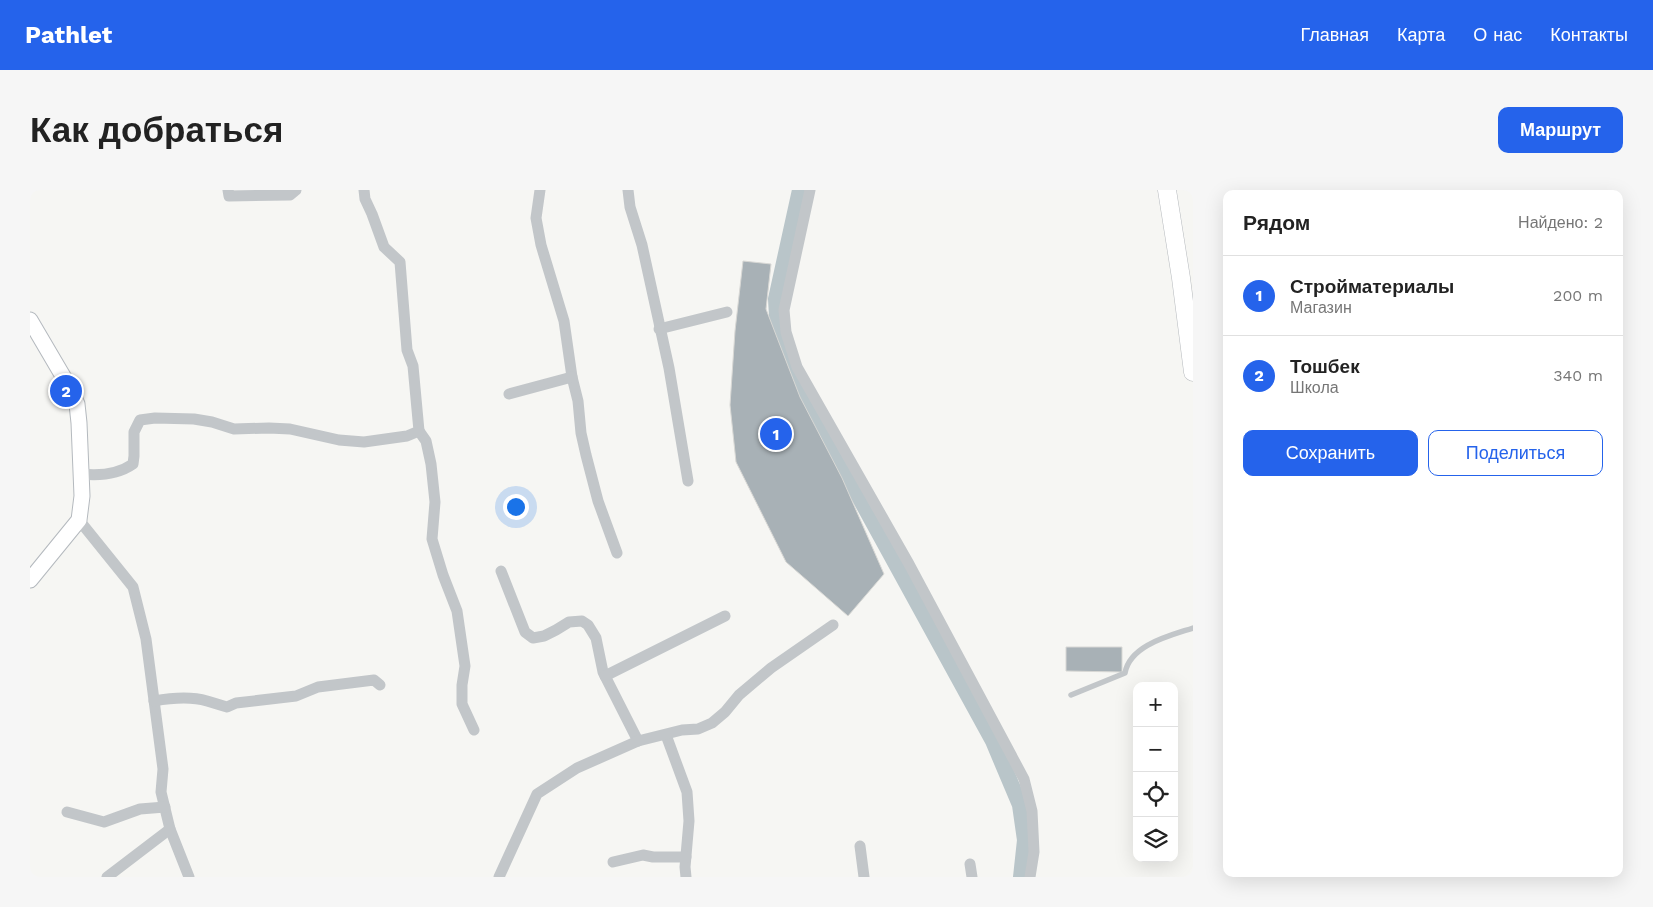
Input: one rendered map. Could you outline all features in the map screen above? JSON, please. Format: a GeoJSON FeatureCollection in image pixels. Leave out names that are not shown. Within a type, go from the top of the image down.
{"type":"FeatureCollection","features":[{"type":"Feature","properties":{"kind":"main road"},"geometry":{"type":"LineString","coordinates":[[1167,190],[1193,372]]}},
{"type":"Feature","properties":{"kind":"street"},"geometry":{"type":"LineString","coordinates":[[228,190],[229,196],[290,195],[296,190]]}},
{"type":"Feature","properties":{"kind":"street"},"geometry":{"type":"LineString","coordinates":[[364,190],[364,199],[372,214],[384,247],[389,253],[396,256],[400,262],[407,350],[413,366],[419,431],[426,441],[432,474],[435,502],[432,539],[457,611],[465,666],[462,704],[474,730]]}},
{"type":"Feature","properties":{"kind":"street"},"geometry":{"type":"LineString","coordinates":[[540,190],[536,218],[541,245],[564,321],[586,455],[598,500],[617,553]]}},
{"type":"Feature","properties":{"kind":"street"},"geometry":{"type":"LineString","coordinates":[[628,190],[630,207],[642,246],[669,368],[688,481]]}},
{"type":"Feature","properties":{"kind":"street"},"geometry":{"type":"LineString","coordinates":[[810,190],[784,310],[786,332],[797,367],[909,564],[1024,779],[1032,811],[1034,852],[1030,877]]}},
{"type":"Feature","properties":{"kind":"street"},"geometry":{"type":"LineString","coordinates":[[659,328],[727,312]]}},
{"type":"Feature","properties":{"kind":"street"},"geometry":{"type":"LineString","coordinates":[[30,320],[77,404],[82,496],[79,520],[30,580]]}},
{"type":"Feature","properties":{"kind":"street"},"geometry":{"type":"LineString","coordinates":[[509,394],[572,377]]}},
{"type":"Feature","properties":{"kind":"street"},"geometry":{"type":"LineString","coordinates":[[81,474],[105,475],[124,470],[132,464],[134,432],[140,420],[155,418],[194,419],[234,429],[290,429],[339,440],[364,442],[407,436],[419,431]]}},
{"type":"Feature","properties":{"kind":"street"},"geometry":{"type":"LineString","coordinates":[[79,520],[133,587],[146,639],[163,769],[161,792],[170,829],[188,877]]}},
{"type":"Feature","properties":{"kind":"street"},"geometry":{"type":"LineString","coordinates":[[501,571],[525,632],[532,638],[544,636],[569,622],[582,620],[588,625],[596,638],[598,654],[606,676],[638,741]]}},
{"type":"Feature","properties":{"kind":"street"},"geometry":{"type":"LineString","coordinates":[[606,676],[725,616]]}},
{"type":"Feature","properties":{"kind":"street"},"geometry":{"type":"LineString","coordinates":[[499,877],[537,794],[577,768],[638,741],[682,730],[698,729],[712,723],[725,712],[739,695],[765,673],[833,625]]}},
{"type":"Feature","properties":{"kind":"street"},"geometry":{"type":"LineString","coordinates":[[154,701],[170,698],[191,699],[207,701],[227,707],[236,703],[296,696],[318,687],[374,680],[380,685]]}},
{"type":"Feature","properties":{"kind":"street"},"geometry":{"type":"LineString","coordinates":[[666,734],[687,792],[689,822],[686,877]]}},
{"type":"Feature","properties":{"kind":"street"},"geometry":{"type":"LineString","coordinates":[[67,812],[104,822],[140,809],[165,807]]}},
{"type":"Feature","properties":{"kind":"street"},"geometry":{"type":"LineString","coordinates":[[107,877],[170,829]]}},
{"type":"Feature","properties":{"kind":"street"},"geometry":{"type":"LineString","coordinates":[[860,846],[864,877]]}},
{"type":"Feature","properties":{"kind":"street"},"geometry":{"type":"LineString","coordinates":[[613,862],[644,854],[653,858],[686,858]]}},
{"type":"Feature","properties":{"kind":"street"},"geometry":{"type":"LineString","coordinates":[[970,864],[972,877]]}},
{"type":"Feature","properties":{"kind":"lane"},"geometry":{"type":"LineString","coordinates":[[1071,695],[1125,674],[1127,664],[1139,650],[1165,637],[1193,628]]}},
{"type":"Feature","properties":{"kind":"building"},"geometry":{"type":"Polygon","coordinates":[[[743,261],[771,264],[766,309],[800,397],[842,478],[884,574],[848,616],[786,562],[736,462],[730,405],[735,331],[743,261]]]}},
{"type":"Feature","properties":{"kind":"building"},"geometry":{"type":"Polygon","coordinates":[[[1066,647],[1122,647],[1122,672],[1066,671],[1066,647]]]}},
{"type":"Feature","properties":{"kind":"waterway"},"geometry":{"type":"LineString","coordinates":[[800,190],[776,299],[778,333],[790,366],[817,420],[993,741],[1020,805],[1025,840],[1021,877]]}},
{"type":"Feature","properties":{"kind":"place","name":"Тошбек"},"geometry":{"type":"Point","coordinates":[66,391]}},
{"type":"Feature","properties":{"kind":"place","name":"Стройматериалы"},"geometry":{"type":"Point","coordinates":[776,434]}}]}
